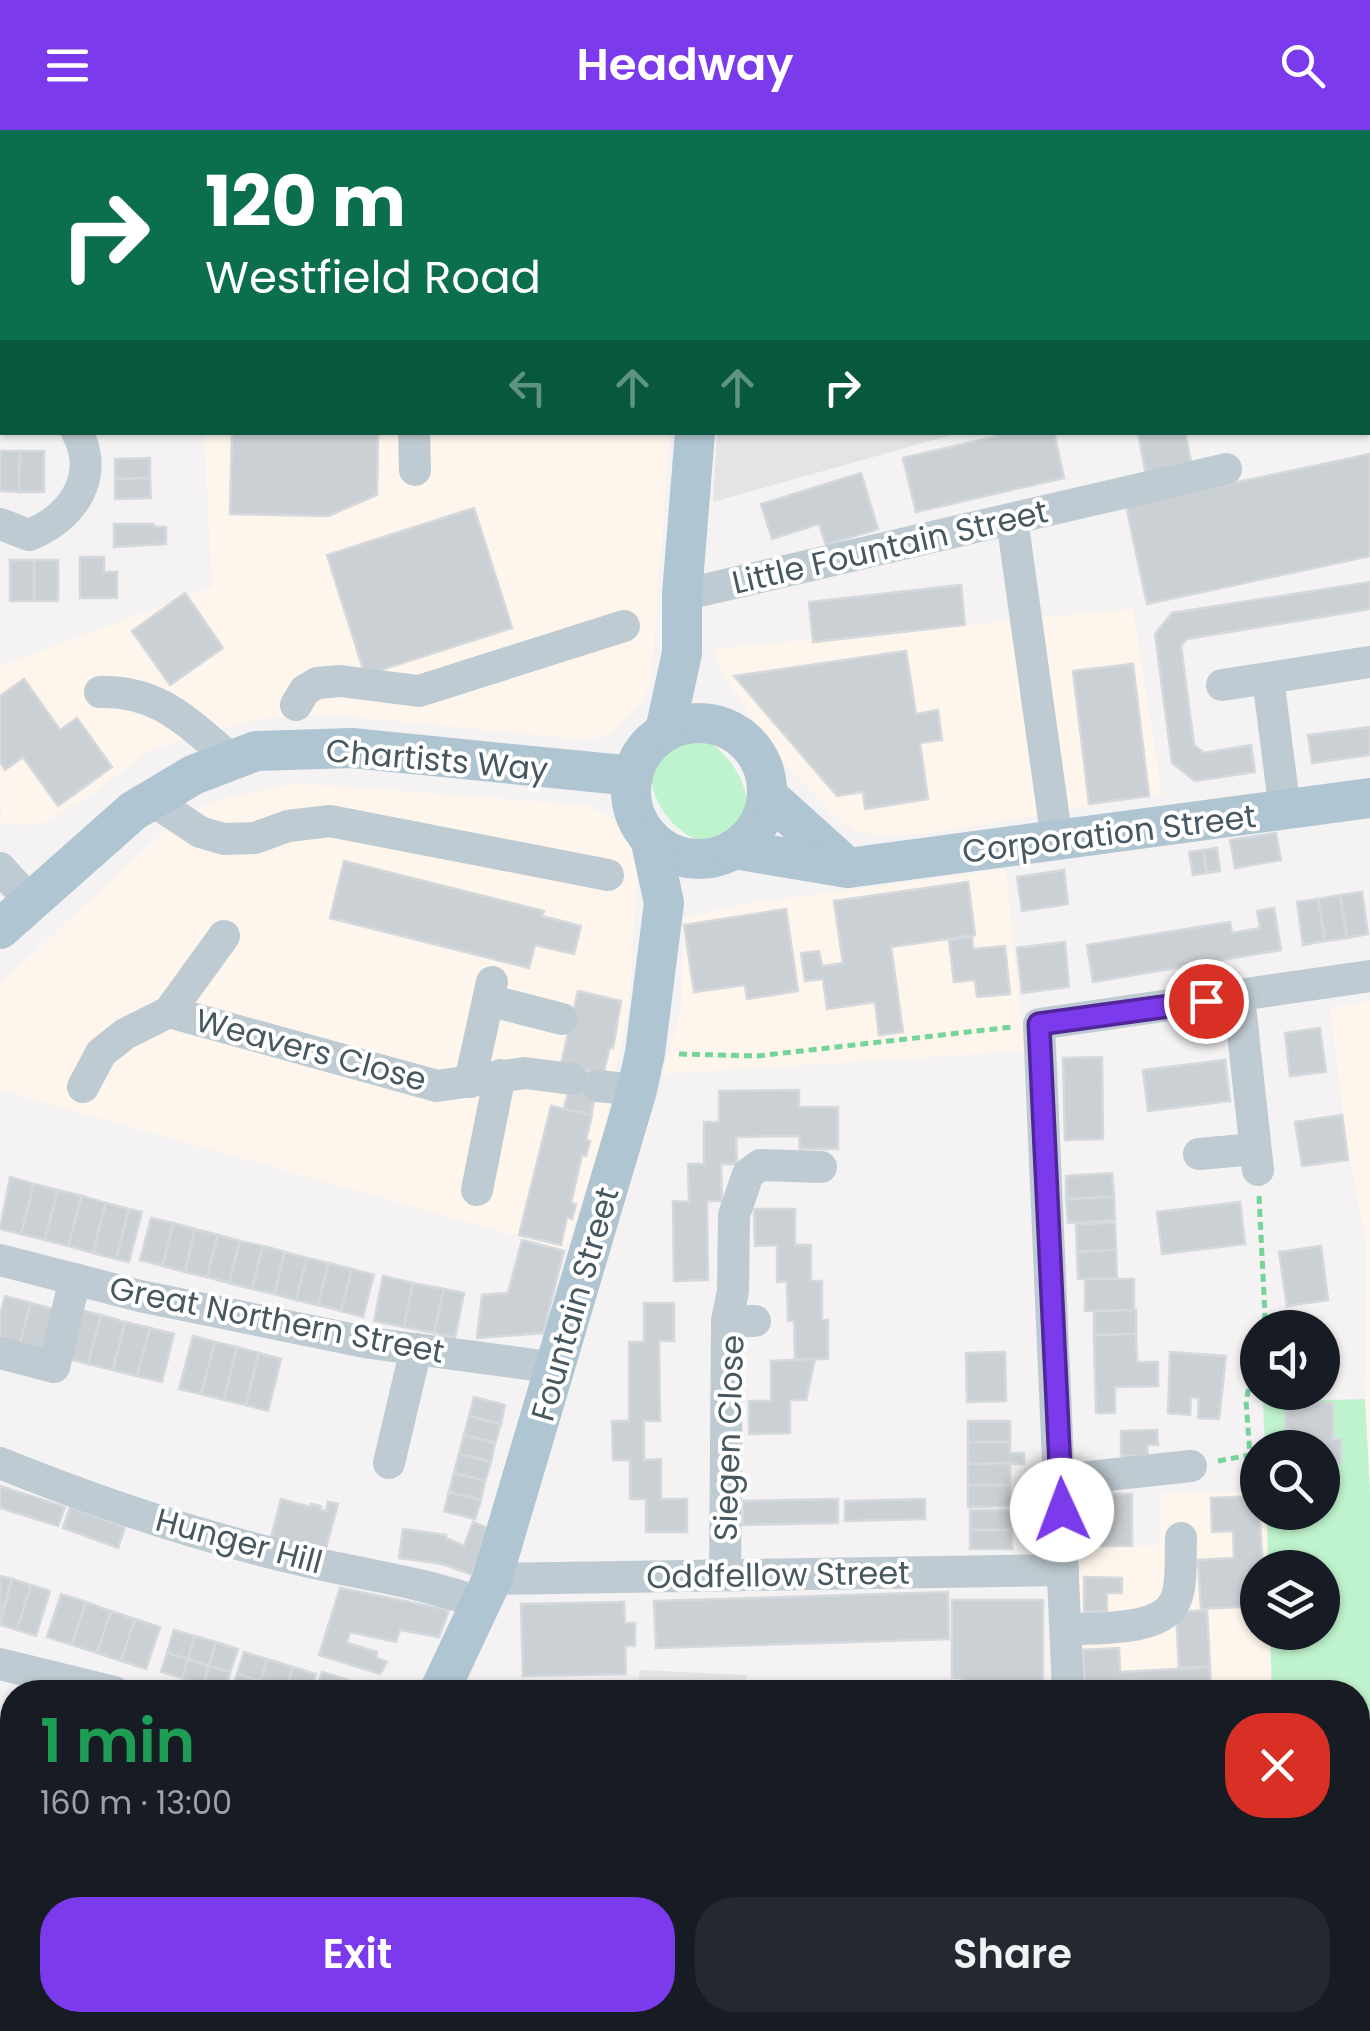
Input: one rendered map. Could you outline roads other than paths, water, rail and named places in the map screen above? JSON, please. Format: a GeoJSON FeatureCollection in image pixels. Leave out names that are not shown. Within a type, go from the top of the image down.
{"type":"FeatureCollection","features":[{"type":"Feature","properties":{"kind":"main road"},"geometry":{"type":"LineString","coordinates":[[666,731],[682,653],[682,595],[695,435]]}},
{"type":"Feature","properties":{"kind":"main road"},"geometry":{"type":"LineString","coordinates":[[682,653],[726,727]]}},
{"type":"Feature","properties":{"kind":"main road"},"geometry":{"type":"LineString","coordinates":[[650,838],[635,814],[632,800],[633,776],[648,746],[666,731],[688,723],[726,727],[742,736],[758,754],[765,771],[768,795],[764,813],[756,829],[716,854],[664,903]]}},
{"type":"Feature","properties":{"kind":"main road","name":"Chartists Way"},"geometry":{"type":"LineString","coordinates":[[0,929],[133,812],[193,775],[256,751],[352,748],[633,776]]}},
{"type":"Feature","properties":{"kind":"main road"},"geometry":{"type":"LineString","coordinates":[[768,795],[848,868]]}},
{"type":"Feature","properties":{"kind":"main road","name":"Corporation Street"},"geometry":{"type":"LineString","coordinates":[[650,838],[679,858],[716,854],[848,868],[1370,798]]}},
{"type":"Feature","properties":{"kind":"main road","name":"Fountain Street"},"geometry":{"type":"LineString","coordinates":[[445,1680],[487,1591],[557,1368],[613,1077],[664,903],[650,838]]}},
{"type":"Feature","properties":{"kind":"street"},"geometry":{"type":"LineString","coordinates":[[0,524],[29,534],[50,526],[68,510],[85,482],[86,449],[79,435]]}},
{"type":"Feature","properties":{"kind":"street"},"geometry":{"type":"LineString","coordinates":[[414,435],[415,470]]}},
{"type":"Feature","properties":{"kind":"street","name":"Little Fountain Street"},"geometry":{"type":"LineString","coordinates":[[682,595],[1226,468]]}},
{"type":"Feature","properties":{"kind":"street"},"geometry":{"type":"LineString","coordinates":[[1012,520],[1057,841]]}},
{"type":"Feature","properties":{"kind":"street"},"geometry":{"type":"LineString","coordinates":[[305,749],[294,690],[305,690],[316,682],[340,681],[418,690],[624,626]]}},
{"type":"Feature","properties":{"kind":"street"},"geometry":{"type":"LineString","coordinates":[[1222,686],[1369,662]]}},
{"type":"Feature","properties":{"kind":"street"},"geometry":{"type":"LineString","coordinates":[[1268,678],[1285,811]]}},
{"type":"Feature","properties":{"kind":"street"},"geometry":{"type":"LineString","coordinates":[[100,692],[128,691],[161,703],[231,759]]}},
{"type":"Feature","properties":{"kind":"street"},"geometry":{"type":"LineString","coordinates":[[152,800],[200,832],[224,839],[255,838],[288,826],[330,820],[608,875]]}},
{"type":"Feature","properties":{"kind":"street"},"geometry":{"type":"LineString","coordinates":[[0,868],[30,901]]}},
{"type":"Feature","properties":{"kind":"street"},"geometry":{"type":"LineString","coordinates":[[82,1087],[101,1053],[125,1034],[169,1012],[224,936]]}},
{"type":"Feature","properties":{"kind":"street"},"geometry":{"type":"LineString","coordinates":[[1068,1680],[1039,1024],[1370,976]]}},
{"type":"Feature","properties":{"kind":"street"},"geometry":{"type":"LineString","coordinates":[[477,1190],[490,991],[562,1019]]}},
{"type":"Feature","properties":{"kind":"street"},"geometry":{"type":"LineString","coordinates":[[1199,1154],[1256,1159],[1238,996]]}},
{"type":"Feature","properties":{"kind":"street","name":"Weavers Close"},"geometry":{"type":"LineString","coordinates":[[169,1012],[437,1086],[540,1074],[613,1077]]}},
{"type":"Feature","properties":{"kind":"street","name":"Siegen Close"},"geometry":{"type":"LineString","coordinates":[[726,1576],[741,1321],[733,1291],[734,1214],[748,1174],[760,1165],[821,1167]]}},
{"type":"Feature","properties":{"kind":"street","name":"Great Northern Street"},"geometry":{"type":"LineString","coordinates":[[0,1260],[370,1344],[557,1368]]}},
{"type":"Feature","properties":{"kind":"street"},"geometry":{"type":"LineString","coordinates":[[0,1353],[54,1367],[74,1279]]}},
{"type":"Feature","properties":{"kind":"street"},"geometry":{"type":"LineString","coordinates":[[389,1463],[416,1349]]}},
{"type":"Feature","properties":{"kind":"street","name":"Hunger Hill"},"geometry":{"type":"LineString","coordinates":[[0,1462],[91,1500],[305,1561],[435,1586],[487,1591]]}},
{"type":"Feature","properties":{"kind":"street"},"geometry":{"type":"LineString","coordinates":[[1061,1480],[1191,1466]]}},
{"type":"Feature","properties":{"kind":"street"},"geometry":{"type":"LineString","coordinates":[[1066,1630],[1154,1622],[1168,1612],[1177,1599],[1181,1538]]}},
{"type":"Feature","properties":{"kind":"street","name":"Oddfellow Street"},"geometry":{"type":"LineString","coordinates":[[487,1591],[726,1576],[1063,1570]]}},
{"type":"Feature","properties":{"kind":"street"},"geometry":{"type":"LineString","coordinates":[[0,1664],[65,1680]]}}]}
